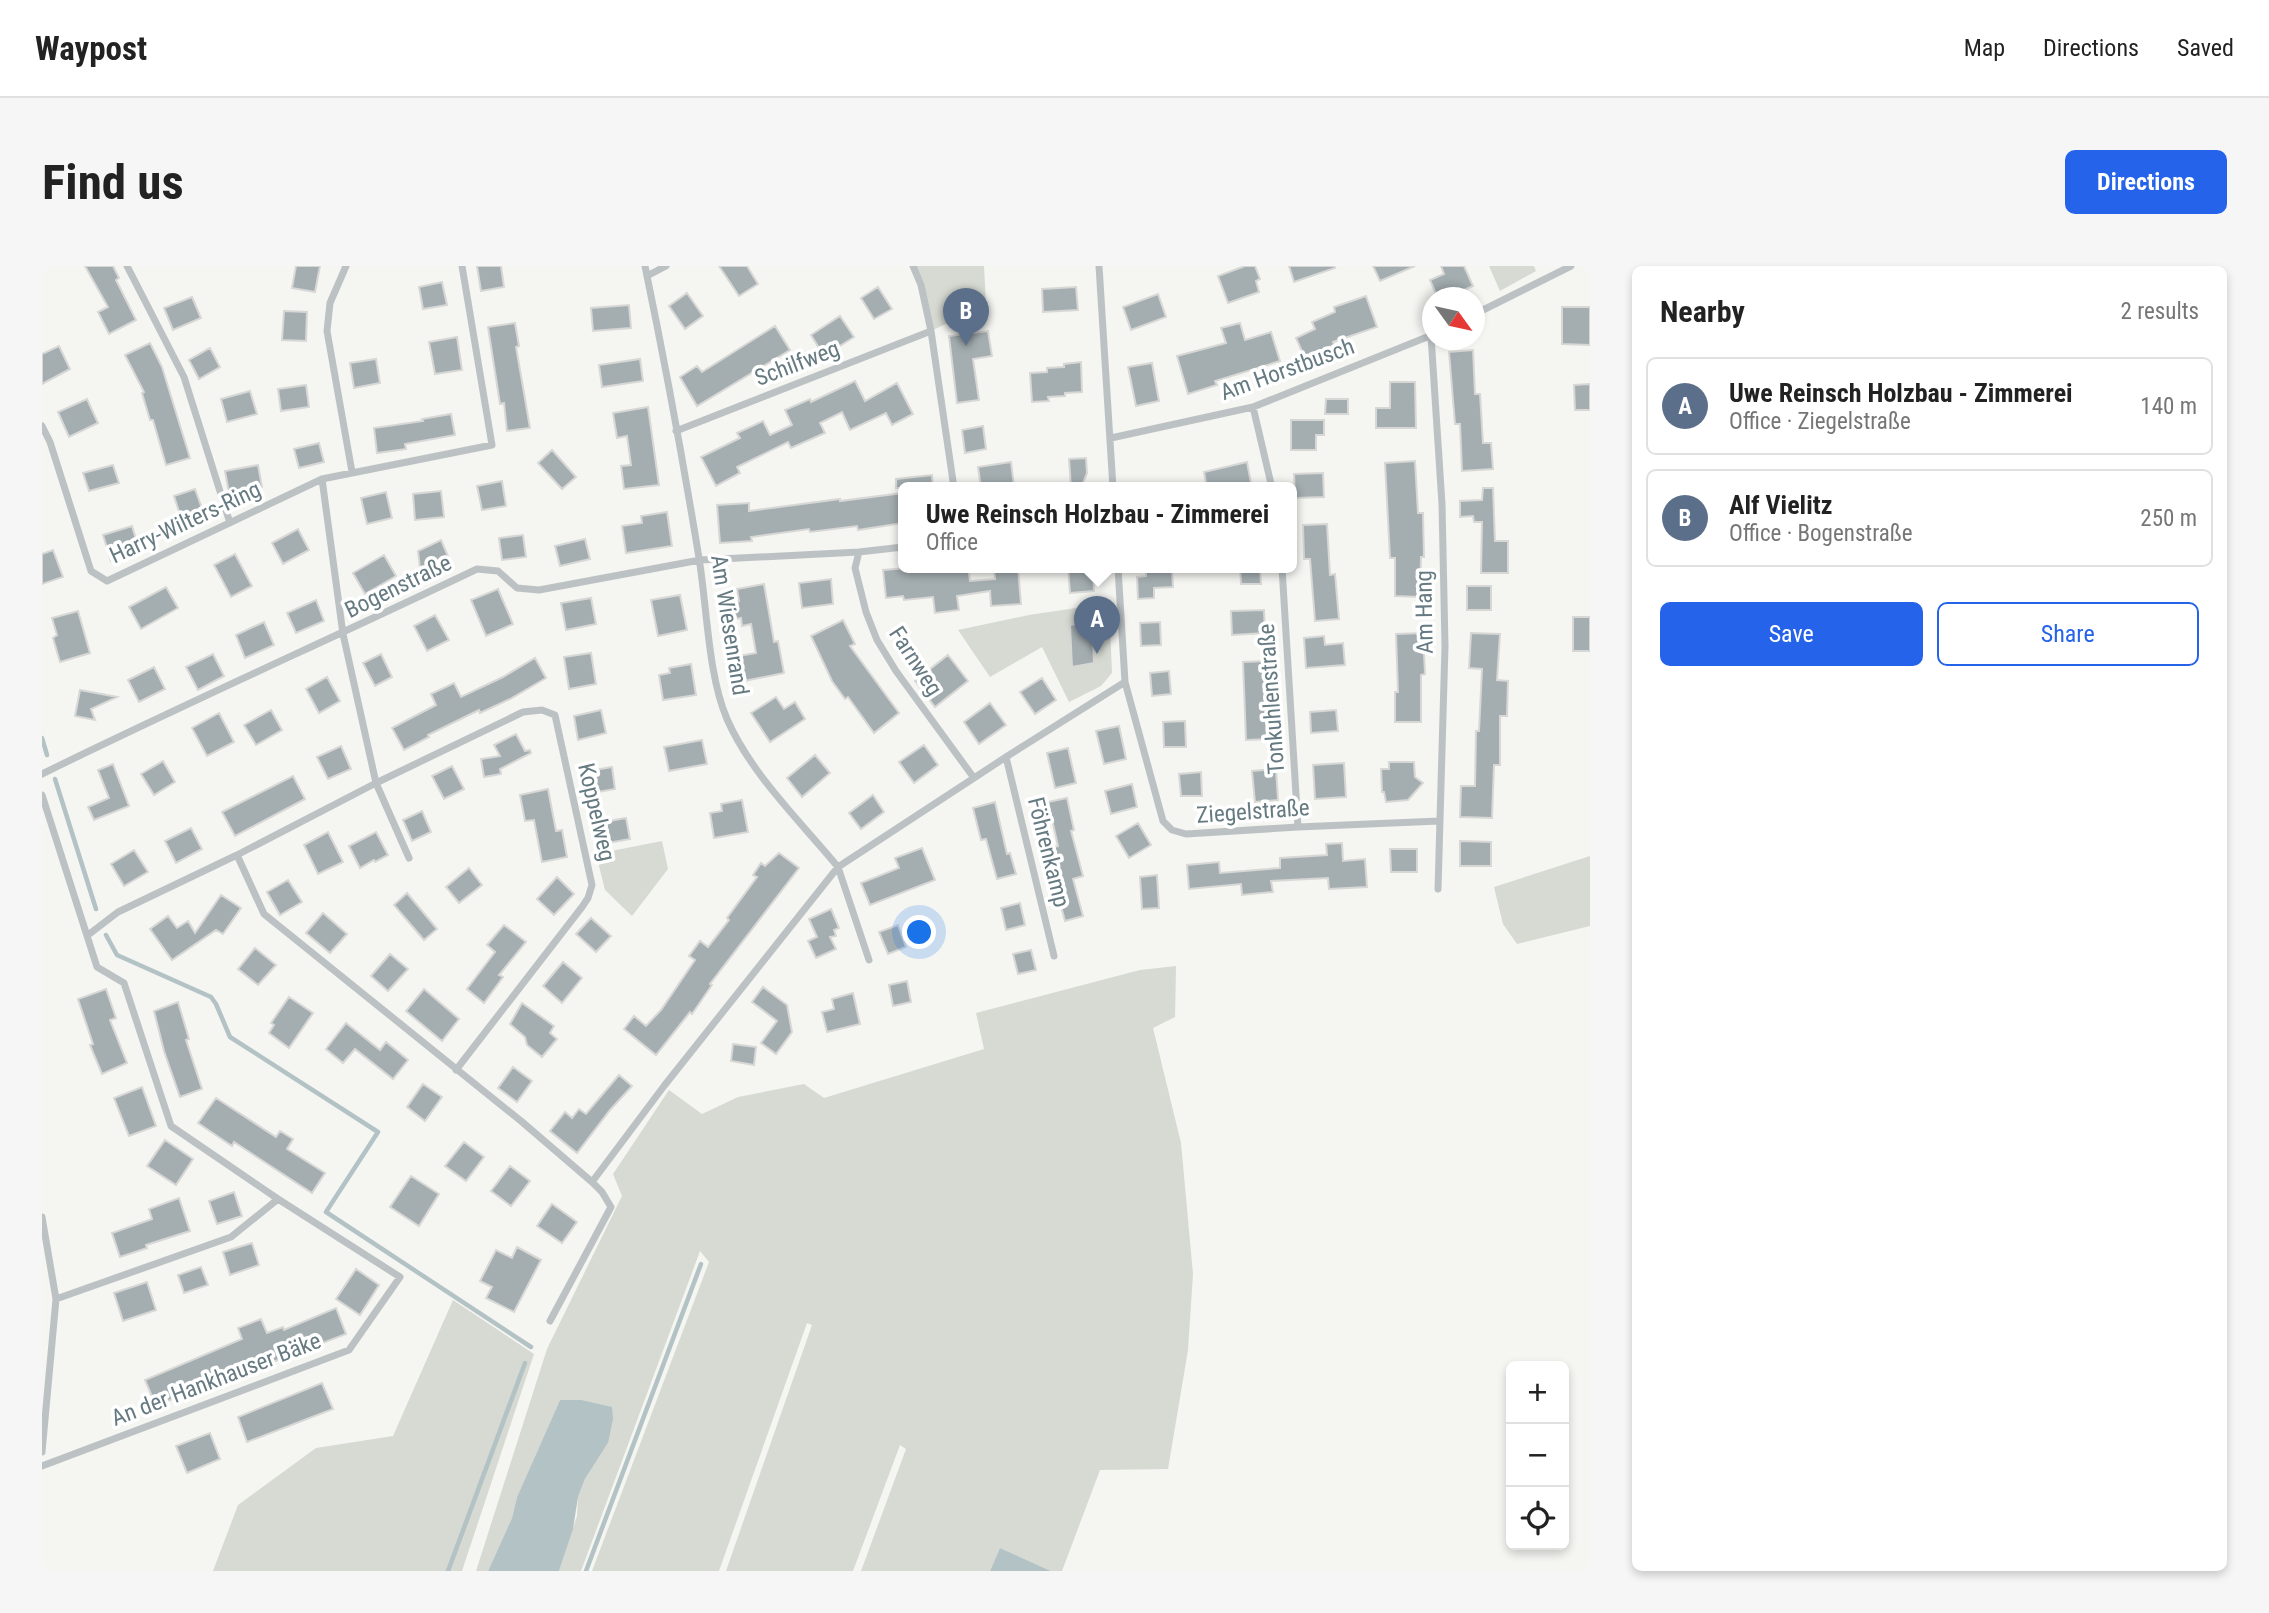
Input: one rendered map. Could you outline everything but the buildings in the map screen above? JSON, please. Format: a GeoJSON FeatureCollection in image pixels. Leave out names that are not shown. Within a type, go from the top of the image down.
{"type":"FeatureCollection","features":[{"type":"Feature","properties":{"kind":"street"},"geometry":{"type":"LineString","coordinates":[[127,266],[184,377],[230,523]]}},
{"type":"Feature","properties":{"kind":"street"},"geometry":{"type":"LineString","coordinates":[[346,266],[330,303],[327,331],[352,472]]}},
{"type":"Feature","properties":{"kind":"street","name":"Harry-Wilters-Ring"},"geometry":{"type":"LineString","coordinates":[[42,426],[50,442],[91,572],[107,580],[322,480],[492,444],[462,266]]}},
{"type":"Feature","properties":{"kind":"street","name":"Am Wiesenrand"},"geometry":{"type":"LineString","coordinates":[[645,266],[700,560],[717,683],[727,718],[744,751],[768,786],[838,867]]}},
{"type":"Feature","properties":{"kind":"street"},"geometry":{"type":"LineString","coordinates":[[648,276],[666,266]]}},
{"type":"Feature","properties":{"kind":"street"},"geometry":{"type":"LineString","coordinates":[[913,266],[921,285],[931,331],[953,482]]}},
{"type":"Feature","properties":{"kind":"street"},"geometry":{"type":"LineString","coordinates":[[1099,266],[1113,482]]}},
{"type":"Feature","properties":{"kind":"street"},"geometry":{"type":"LineString","coordinates":[[1485,309],[1570,266]]}},
{"type":"Feature","properties":{"kind":"street","name":"Schilfweg"},"geometry":{"type":"LineString","coordinates":[[676,431],[931,331]]}},
{"type":"Feature","properties":{"kind":"street","name":"Am Horstbusch"},"geometry":{"type":"LineString","coordinates":[[1111,438],[1253,407],[1422,339]]}},
{"type":"Feature","properties":{"kind":"street","name":"Am Hang"},"geometry":{"type":"LineString","coordinates":[[1433,350],[1442,504],[1445,633],[1438,889]]}},
{"type":"Feature","properties":{"kind":"street"},"geometry":{"type":"LineString","coordinates":[[1253,407],[1271,482]]}},
{"type":"Feature","properties":{"kind":"street"},"geometry":{"type":"LineString","coordinates":[[322,480],[342,634],[376,783],[409,858]]}},
{"type":"Feature","properties":{"kind":"street","name":"Bogenstraße"},"geometry":{"type":"LineString","coordinates":[[42,774],[477,569],[498,571],[517,588],[539,590],[700,560],[898,548]]}},
{"type":"Feature","properties":{"kind":"street","name":"Farnweg"},"geometry":{"type":"LineString","coordinates":[[859,552],[855,568],[866,612],[877,640],[896,671],[974,778]]}},
{"type":"Feature","properties":{"kind":"street","name":"Ziegelstraße"},"geometry":{"type":"LineString","coordinates":[[1118,573],[1125,682],[1163,821],[1172,830],[1186,834],[1439,821]]}},
{"type":"Feature","properties":{"kind":"street","name":"Tonkuhlenstraße"},"geometry":{"type":"LineString","coordinates":[[1282,573],[1298,827]]}},
{"type":"Feature","properties":{"kind":"street"},"geometry":{"type":"LineString","coordinates":[[592,1182],[672,1076],[838,867],[1125,682]]}},
{"type":"Feature","properties":{"kind":"street","name":"Koppelweg"},"geometry":{"type":"LineString","coordinates":[[88,935],[118,912],[237,855],[376,783],[523,712],[542,710],[555,715],[592,885],[582,907],[456,1070]]}},
{"type":"Feature","properties":{"kind":"street","name":"Föhrenkamp"},"geometry":{"type":"LineString","coordinates":[[1006,757],[1054,956]]}},
{"type":"Feature","properties":{"kind":"street"},"geometry":{"type":"LineString","coordinates":[[42,795],[97,967],[124,984],[171,1126],[278,1199],[230,1237],[56,1299]]}},
{"type":"Feature","properties":{"kind":"street"},"geometry":{"type":"LineString","coordinates":[[237,855],[264,914],[602,1192],[611,1207],[550,1321]]}},
{"type":"Feature","properties":{"kind":"street"},"geometry":{"type":"LineString","coordinates":[[838,867],[869,960]]}},
{"type":"Feature","properties":{"kind":"street","name":"An der Hankhauser Bäke"},"geometry":{"type":"LineString","coordinates":[[42,1466],[349,1350],[400,1277],[278,1199]]}},
{"type":"Feature","properties":{"kind":"street"},"geometry":{"type":"LineString","coordinates":[[42,1217],[56,1299],[42,1452]]}},
{"type":"Feature","properties":{"kind":"shaded area"},"geometry":{"type":"Polygon","coordinates":[[[913,266],[984,266],[986,305],[931,331],[913,266]]]}},
{"type":"Feature","properties":{"kind":"shaded area"},"geometry":{"type":"Polygon","coordinates":[[[1489,266],[1534,266],[1536,271],[1500,291],[1489,266]]]}},
{"type":"Feature","properties":{"kind":"shaded area"},"geometry":{"type":"Polygon","coordinates":[[[1109,603],[1112,673],[1101,686],[1069,702],[1042,647],[990,677],[958,630],[1029,615],[1109,603]],[[1092,622],[1070,625],[1072,667],[1094,663],[1092,622]]]}},
{"type":"Feature","properties":{"kind":"shaded area"},"geometry":{"type":"Polygon","coordinates":[[[662,841],[668,869],[632,916],[605,890],[596,854],[662,841]]]}},
{"type":"Feature","properties":{"kind":"shaded area"},"geometry":{"type":"Polygon","coordinates":[[[1590,856],[1590,926],[1517,944],[1503,924],[1494,887],[1590,856]]]}},
{"type":"Feature","properties":{"kind":"shaded area"},"geometry":{"type":"Polygon","coordinates":[[[1176,966],[1175,1017],[1153,1028],[1181,1143],[1193,1274],[1188,1350],[1168,1469],[1100,1470],[1062,1571],[1051,1571],[1000,1548],[990,1571],[861,1571],[906,1449],[900,1445],[853,1571],[726,1571],[812,1325],[807,1323],[719,1571],[592,1571],[709,1262],[700,1251],[581,1571],[559,1571],[577,1516],[578,1497],[585,1479],[608,1443],[560,1400],[488,1571],[476,1571],[547,1349],[622,1196],[613,1174],[669,1090],[702,1114],[738,1097],[804,1084],[824,1098],[984,1049],[976,1013],[1140,970],[1176,966]]]}},
{"type":"Feature","properties":{"kind":"shaded area"},"geometry":{"type":"Polygon","coordinates":[[[453,1300],[534,1354],[462,1571],[213,1571],[238,1505],[316,1448],[393,1436],[453,1300]]]}},
{"type":"Feature","properties":{"kind":"shaded area"},"geometry":{"type":"Polygon","coordinates":[[[560,1400],[581,1400],[612,1407],[613,1419],[608,1443],[585,1479],[578,1497],[573,1529],[559,1571],[488,1571],[512,1518],[517,1497],[560,1400]]]}},
{"type":"Feature","properties":{"kind":"shaded area"},"geometry":{"type":"Polygon","coordinates":[[[1000,1548],[1051,1571],[990,1571],[1000,1548]]]}},
{"type":"Feature","properties":{"kind":"waterway"},"geometry":{"type":"LineString","coordinates":[[42,738],[47,755]]}},
{"type":"Feature","properties":{"kind":"waterway"},"geometry":{"type":"LineString","coordinates":[[55,779],[96,909]]}},
{"type":"Feature","properties":{"kind":"waterway"},"geometry":{"type":"LineString","coordinates":[[106,935],[117,955],[211,997],[230,1037],[378,1132],[326,1212],[531,1347]]}},
{"type":"Feature","properties":{"kind":"waterway"},"geometry":{"type":"LineString","coordinates":[[586,1571],[701,1264]]}},
{"type":"Feature","properties":{"kind":"waterway"},"geometry":{"type":"LineString","coordinates":[[448,1571],[525,1363]]}},
{"type":"Feature","properties":{"kind":"place","name":"Alf Vielitz"},"geometry":{"type":"Point","coordinates":[966,346]}},
{"type":"Feature","properties":{"kind":"place","name":"Uwe Reinsch Holzbau - Zimmerei"},"geometry":{"type":"Point","coordinates":[1097,654]}}]}
